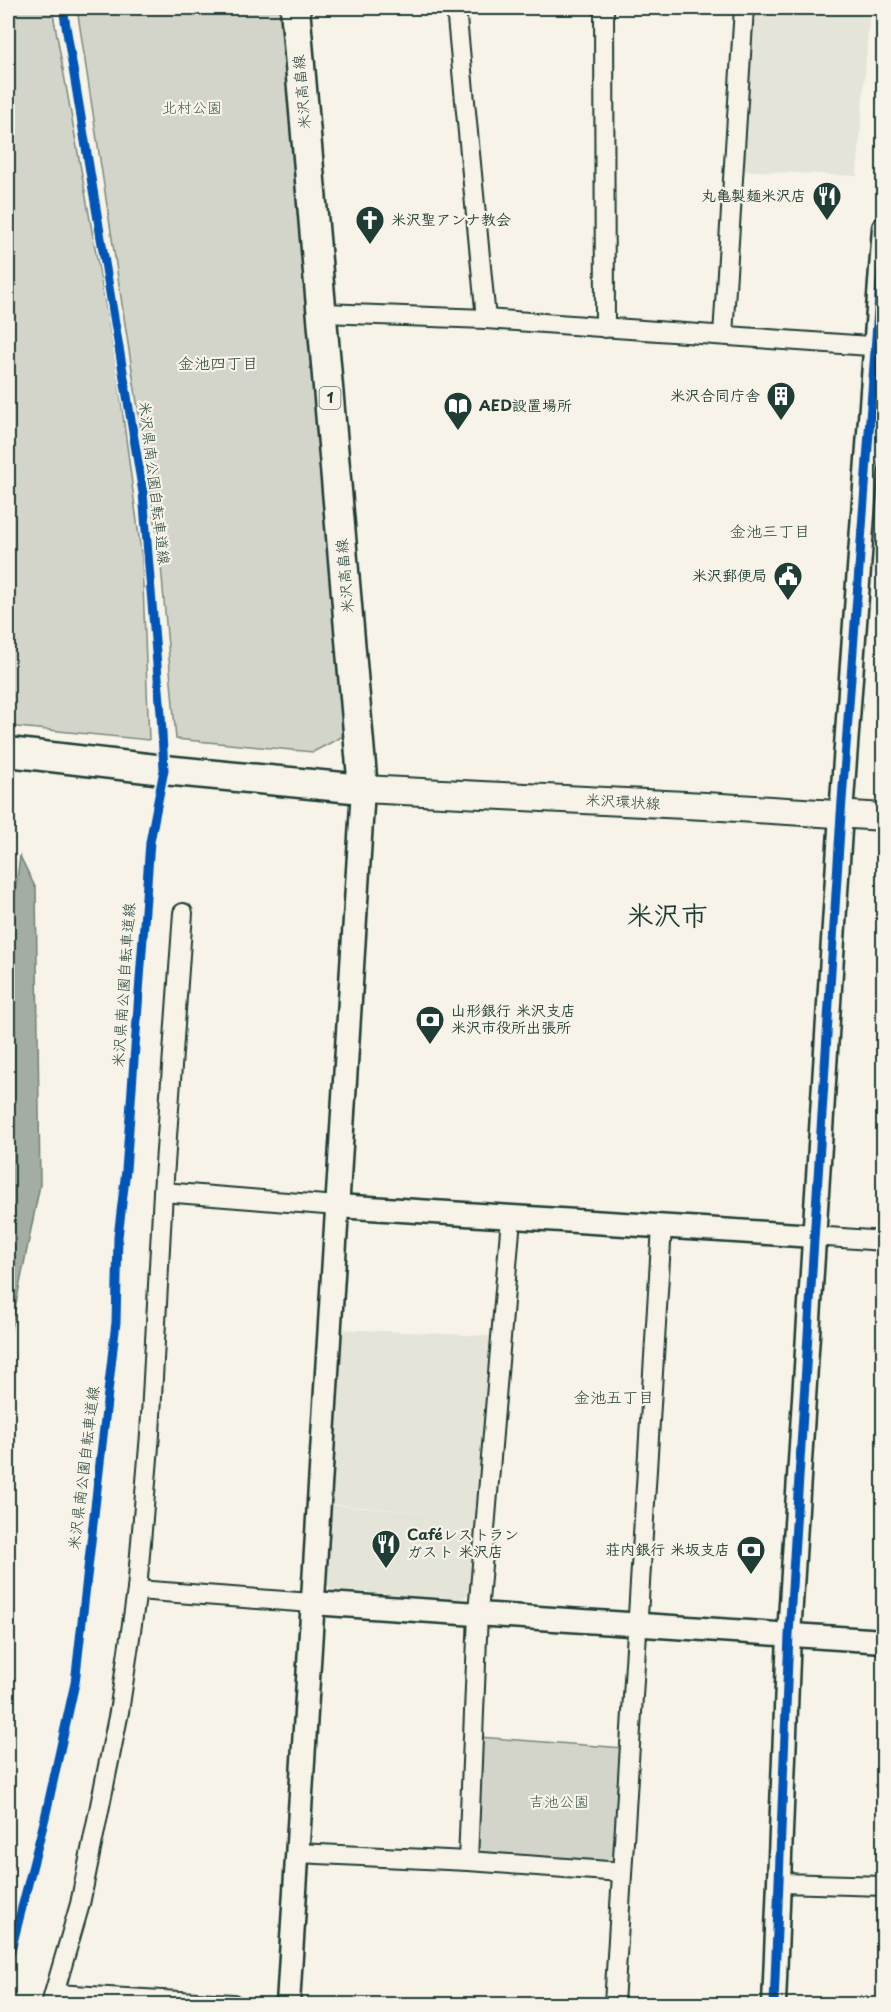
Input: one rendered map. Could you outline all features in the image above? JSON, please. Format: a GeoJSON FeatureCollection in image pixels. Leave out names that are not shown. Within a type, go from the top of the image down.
{"type":"FeatureCollection","features":[{"type":"Feature","properties":{"kind":"main road","name":"米沢高畠線"},"geometry":{"type":"LineString","coordinates":[[295,8],[363,789]]}},
{"type":"Feature","properties":{"kind":"main road"},"geometry":{"type":"LineString","coordinates":[[8,752],[363,789]]}},
{"type":"Feature","properties":{"kind":"main road","name":"米沢環状線"},"geometry":{"type":"LineString","coordinates":[[363,789],[884,817]]}},
{"type":"Feature","properties":{"kind":"street"},"geometry":{"type":"LineString","coordinates":[[456,8],[486,319]]}},
{"type":"Feature","properties":{"kind":"street"},"geometry":{"type":"LineString","coordinates":[[604,8],[605,328]]}},
{"type":"Feature","properties":{"kind":"street"},"geometry":{"type":"LineString","coordinates":[[723,335],[744,8]]}},
{"type":"Feature","properties":{"kind":"street"},"geometry":{"type":"LineString","coordinates":[[774,2004],[781,1882],[789,1635],[841,814],[879,347],[884,228]]}},
{"type":"Feature","properties":{"kind":"street"},"geometry":{"type":"LineString","coordinates":[[323,313],[486,319],[879,347]]}},
{"type":"Feature","properties":{"kind":"street"},"geometry":{"type":"LineString","coordinates":[[288,2004],[363,789]]}},
{"type":"Feature","properties":{"kind":"street"},"geometry":{"type":"LineString","coordinates":[[183,914],[163,1192],[150,1434],[137,1590],[119,1712],[80,1904],[53,1999],[233,2004]]}},
{"type":"Feature","properties":{"kind":"street"},"geometry":{"type":"LineString","coordinates":[[163,1192],[511,1218],[884,1241]]}},
{"type":"Feature","properties":{"kind":"street"},"geometry":{"type":"LineString","coordinates":[[468,1861],[478,1613],[511,1218]]}},
{"type":"Feature","properties":{"kind":"street"},"geometry":{"type":"LineString","coordinates":[[614,2004],[662,1227]]}},
{"type":"Feature","properties":{"kind":"street"},"geometry":{"type":"LineString","coordinates":[[137,1590],[312,1604],[638,1623],[884,1641]]}},
{"type":"Feature","properties":{"kind":"street"},"geometry":{"type":"LineString","coordinates":[[297,1853],[468,1861],[622,1872]]}},
{"type":"Feature","properties":{"kind":"street"},"geometry":{"type":"LineString","coordinates":[[781,1882],[884,1886]]}},
{"type":"Feature","properties":{"kind":"shaded area"},"geometry":{"type":"Polygon","coordinates":[[[748,8],[870,8],[857,176],[737,170],[748,8]]]}},
{"type":"Feature","properties":{"kind":"shaded area"},"geometry":{"type":"Polygon","coordinates":[[[20,856],[36,889],[40,1185],[8,1343],[8,908],[15,894],[20,856]]]}},
{"type":"Feature","properties":{"kind":"shaded area"},"geometry":{"type":"Polygon","coordinates":[[[339,1329],[490,1336],[471,1593],[461,1599],[332,1590],[321,1578],[327,1505],[444,1514],[327,1504],[339,1329]]]}},
{"type":"Feature","properties":{"kind":"green space"},"geometry":{"type":"Polygon","coordinates":[[[8,8],[52,8],[117,370],[142,560],[149,740],[8,726],[8,8]]]}},
{"type":"Feature","properties":{"kind":"green space","name":"北村公園"},"geometry":{"type":"Polygon","coordinates":[[[77,8],[282,8],[351,732],[313,752],[176,739],[160,554],[77,8]]]}},
{"type":"Feature","properties":{"kind":"green space","name":"吉池公園"},"geometry":{"type":"Polygon","coordinates":[[[479,1737],[624,1748],[616,1865],[472,1856],[479,1737]]]}},
{"type":"Feature","properties":{"kind":"cycle path","name":"米沢県南公園自転車道線"},"geometry":{"type":"LineString","coordinates":[[8,1962],[45,1818],[75,1683],[116,1322],[118,1237],[126,1170],[150,842],[164,770],[143,493],[63,8]]}},
{"type":"Feature","properties":{"kind":"cycle path"},"geometry":{"type":"LineString","coordinates":[[774,2004],[789,1635],[841,814],[884,228]]}},
{"type":"Feature","properties":{"kind":"place","name":"丸亀製麺米沢店"},"geometry":{"type":"Point","coordinates":[827,222]}},
{"type":"Feature","properties":{"kind":"place","name":"米沢聖アンナ教会"},"geometry":{"type":"Point","coordinates":[370,246]}},
{"type":"Feature","properties":{"kind":"place","name":"米沢合同庁舎"},"geometry":{"type":"Point","coordinates":[781,422]}},
{"type":"Feature","properties":{"kind":"place","name":"AED設置場所"},"geometry":{"type":"Point","coordinates":[458,432]}},
{"type":"Feature","properties":{"kind":"place","name":"米沢郵便局"},"geometry":{"type":"Point","coordinates":[788,602]}},
{"type":"Feature","properties":{"kind":"place","name":"山形銀行 米沢支店 米沢市役所出張所"},"geometry":{"type":"Point","coordinates":[430,1046]}},
{"type":"Feature","properties":{"kind":"place","name":"Caféレストラン ガスト 米沢店"},"geometry":{"type":"Point","coordinates":[386,1570]}},
{"type":"Feature","properties":{"kind":"place","name":"荘内銀行 米坂支店"},"geometry":{"type":"Point","coordinates":[751,1576]}},
{"type":"Feature","properties":{"kind":"district","name":"金池四丁目"},"geometry":{"type":"Point","coordinates":[218,363]}},
{"type":"Feature","properties":{"kind":"district","name":"金池三丁目"},"geometry":{"type":"Point","coordinates":[770,531]}},
{"type":"Feature","properties":{"kind":"district","name":"米沢市"},"geometry":{"type":"Point","coordinates":[667,916]}},
{"type":"Feature","properties":{"kind":"district","name":"金池五丁目"},"geometry":{"type":"Point","coordinates":[614,1397]}}]}
